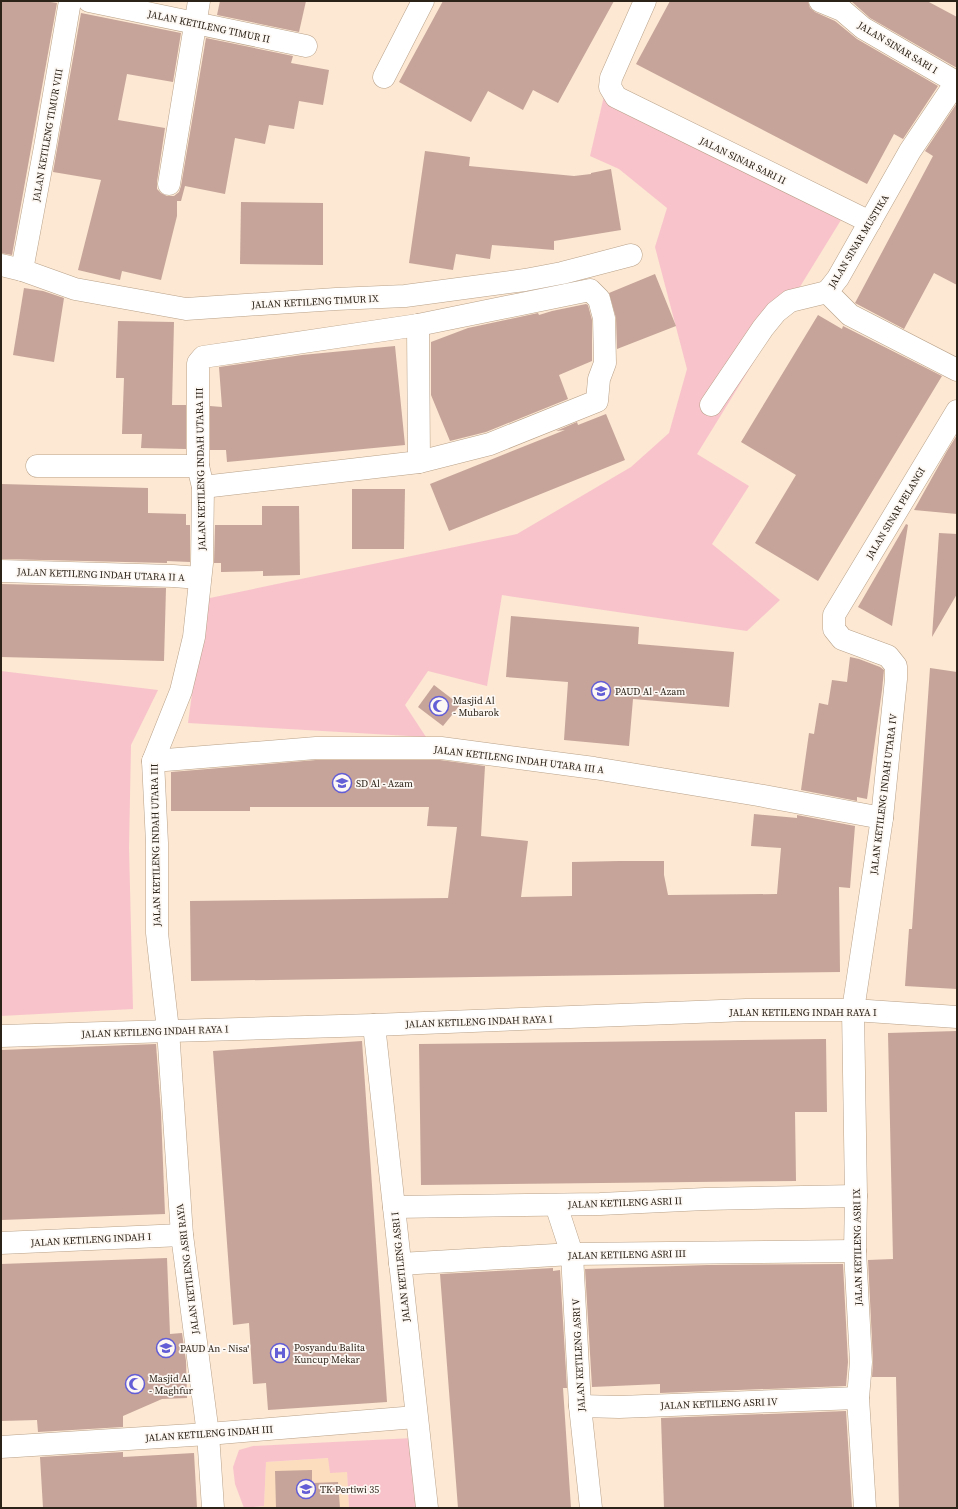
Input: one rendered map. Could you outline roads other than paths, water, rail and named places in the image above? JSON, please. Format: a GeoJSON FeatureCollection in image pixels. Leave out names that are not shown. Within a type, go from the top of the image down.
{"type":"FeatureCollection","features":[{"type":"Feature","properties":{"kind":"street","name":"JALAN KETILENG TIMUR VIII"},"geometry":{"type":"LineString","coordinates":[[11,267],[45,147],[70,1]]}},
{"type":"Feature","properties":{"kind":"street","name":"JALAN KETILENG TIMUR II"},"geometry":{"type":"LineString","coordinates":[[89,1],[306,46]]}},
{"type":"Feature","properties":{"kind":"street"},"geometry":{"type":"LineString","coordinates":[[168,184],[199,1]]}},
{"type":"Feature","properties":{"kind":"street"},"geometry":{"type":"LineString","coordinates":[[384,77],[423,1]]}},
{"type":"Feature","properties":{"kind":"street","name":"JALAN SINAR SARI II"},"geometry":{"type":"LineString","coordinates":[[644,1],[611,78],[610,87],[616,97],[870,222]]}},
{"type":"Feature","properties":{"kind":"street","name":"JALAN SINAR SARI I"},"geometry":{"type":"LineString","coordinates":[[820,1],[844,6],[863,28],[957,82]]}},
{"type":"Feature","properties":{"kind":"street","name":"JALAN SINAR MUSTIKA"},"geometry":{"type":"LineString","coordinates":[[957,82],[910,151],[838,278],[827,292],[850,315],[957,370]]}},
{"type":"Feature","properties":{"kind":"street","name":"JALAN KETILENG TIMUR IX"},"geometry":{"type":"LineString","coordinates":[[11,267],[75,289],[186,309],[405,296],[525,280],[562,273],[631,255]]}},
{"type":"Feature","properties":{"kind":"street"},"geometry":{"type":"LineString","coordinates":[[203,487],[419,462],[490,444],[597,401],[599,379],[604,363],[604,318],[599,299],[590,290],[418,325],[419,462]]}},
{"type":"Feature","properties":{"kind":"street"},"geometry":{"type":"LineString","coordinates":[[711,404],[763,328],[776,312],[790,301],[827,292]]}},
{"type":"Feature","properties":{"kind":"street","name":"JALAN KETILENG INDAH UTARA III"},"geometry":{"type":"LineString","coordinates":[[168,1030],[157,933],[157,843],[153,761],[181,691],[194,637],[202,564],[203,487],[198,466],[198,363],[203,357],[418,325]]}},
{"type":"Feature","properties":{"kind":"street","name":"JALAN SINAR PELANGI"},"geometry":{"type":"LineString","coordinates":[[834,614],[957,411]]}},
{"type":"Feature","properties":{"kind":"street"},"geometry":{"type":"LineString","coordinates":[[37,466],[198,466]]}},
{"type":"Feature","properties":{"kind":"street","name":"JALAN KETILENG INDAH UTARA II A"},"geometry":{"type":"LineString","coordinates":[[1,571],[200,578]]}},
{"type":"Feature","properties":{"kind":"street","name":"JALAN KETILENG INDAH UTARA IV"},"geometry":{"type":"LineString","coordinates":[[834,614],[834,629],[842,639],[888,656],[896,666],[882,818],[853,1010]]}},
{"type":"Feature","properties":{"kind":"street","name":"JALAN KETILENG INDAH UTARA III A"},"geometry":{"type":"LineString","coordinates":[[153,761],[316,748],[441,748],[594,768],[758,795],[882,818]]}},
{"type":"Feature","properties":{"kind":"street","name":"JALAN KETILENG INDAH RAYA I"},"geometry":{"type":"LineString","coordinates":[[1,1036],[374,1025],[746,1010],[853,1010],[957,1017]]}},
{"type":"Feature","properties":{"kind":"street","name":"JALAN KETILENG ASRI IX"},"geometry":{"type":"LineString","coordinates":[[853,1010],[856,1196],[855,1251],[861,1362],[858,1398],[865,1508]]}},
{"type":"Feature","properties":{"kind":"street","name":"JALAN KETILENG ASRI I"},"geometry":{"type":"LineString","coordinates":[[374,1025],[427,1508]]}},
{"type":"Feature","properties":{"kind":"street","name":"JALAN KETILENG ASRI RAYA"},"geometry":{"type":"LineString","coordinates":[[168,1030],[182,1235],[208,1434],[212,1508]]}},
{"type":"Feature","properties":{"kind":"street","name":"JALAN KETILENG ASRI II"},"geometry":{"type":"LineString","coordinates":[[394,1206],[556,1205],[705,1199],[856,1196]]}},
{"type":"Feature","properties":{"kind":"street","name":"JALAN KETILENG ASRI V"},"geometry":{"type":"LineString","coordinates":[[556,1205],[572,1254],[580,1406],[591,1508]]}},
{"type":"Feature","properties":{"kind":"street","name":"JALAN KETILENG INDAH I"},"geometry":{"type":"LineString","coordinates":[[1,1243],[182,1235]]}},
{"type":"Feature","properties":{"kind":"street","name":"JALAN KETILENG ASRI III"},"geometry":{"type":"LineString","coordinates":[[400,1264],[572,1254],[855,1251]]}},
{"type":"Feature","properties":{"kind":"street","name":"JALAN KETILENG ASRI IV"},"geometry":{"type":"LineString","coordinates":[[580,1406],[619,1407],[858,1398]]}},
{"type":"Feature","properties":{"kind":"street","name":"JALAN KETILENG INDAH III"},"geometry":{"type":"LineString","coordinates":[[1,1447],[208,1434],[416,1417]]}},
{"type":"Feature","properties":{"kind":"place","name":"PAUD Al - Azam"},"geometry":{"type":"Point","coordinates":[601,691]}},
{"type":"Feature","properties":{"kind":"place","name":"Masjid Al - Mubarok"},"geometry":{"type":"Point","coordinates":[439,706]}},
{"type":"Feature","properties":{"kind":"place","name":"SD Al - Azam"},"geometry":{"type":"Point","coordinates":[342,783]}},
{"type":"Feature","properties":{"kind":"place","name":"PAUD An - Nisa'"},"geometry":{"type":"Point","coordinates":[166,1348]}},
{"type":"Feature","properties":{"kind":"place","name":"Posyandu Balita Kuncup Mekar"},"geometry":{"type":"Point","coordinates":[280,1353]}},
{"type":"Feature","properties":{"kind":"place","name":"Masjid Al - Maghfur"},"geometry":{"type":"Point","coordinates":[135,1384]}},
{"type":"Feature","properties":{"kind":"place","name":"TK Pertiwi 35"},"geometry":{"type":"Point","coordinates":[306,1489]}}]}
